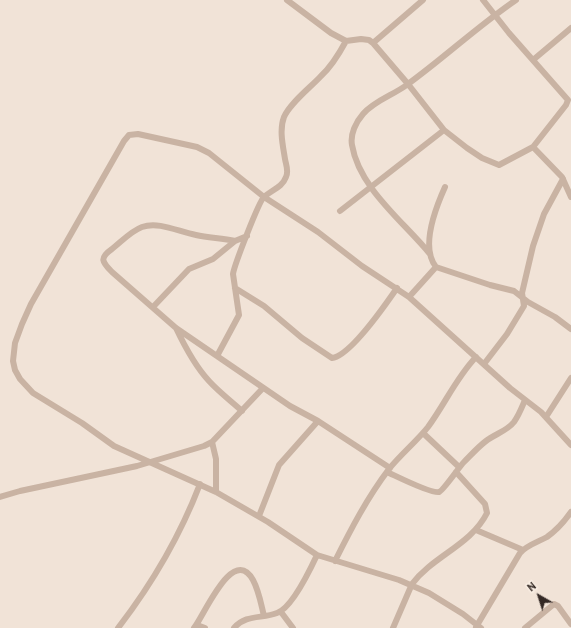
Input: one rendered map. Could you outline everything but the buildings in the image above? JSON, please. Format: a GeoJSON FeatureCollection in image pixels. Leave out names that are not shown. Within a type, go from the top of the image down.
{"type":"FeatureCollection","features":[{"type":"Feature","properties":{"kind":"street"},"geometry":{"type":"LineString","coordinates":[[287,0],[331,33],[346,41],[361,39],[369,40],[373,43],[444,130],[477,155],[499,166],[533,147],[566,105],[568,100],[509,34],[483,0]]}},
{"type":"Feature","properties":{"kind":"street"},"geometry":{"type":"LineString","coordinates":[[373,43],[423,0]]}},
{"type":"Feature","properties":{"kind":"street"},"geometry":{"type":"LineString","coordinates":[[430,254],[371,187],[357,162],[351,143],[352,133],[356,123],[373,105],[408,84],[516,0]]}},
{"type":"Feature","properties":{"kind":"street"},"geometry":{"type":"LineString","coordinates":[[533,60],[571,28]]}},
{"type":"Feature","properties":{"kind":"street"},"geometry":{"type":"LineString","coordinates":[[217,356],[239,315],[234,269],[239,254],[264,197],[282,184],[288,172],[282,142],[282,128],[285,116],[292,106],[332,64],[346,41]]}},
{"type":"Feature","properties":{"kind":"street"},"geometry":{"type":"LineString","coordinates":[[340,211],[444,130]]}},
{"type":"Feature","properties":{"kind":"street"},"geometry":{"type":"LineString","coordinates":[[571,445],[546,416],[510,388],[409,297],[397,288],[362,266],[318,232],[264,197],[209,153],[197,147],[138,134],[129,135],[120,148],[31,304],[15,343],[13,361],[15,370],[25,386],[33,393],[82,423],[114,446],[216,492],[259,516],[317,555],[412,584],[456,610],[478,627],[523,550],[554,532],[560,527],[571,512]]}},
{"type":"Feature","properties":{"kind":"street"},"geometry":{"type":"LineString","coordinates":[[533,147],[563,179],[571,197]]}},
{"type":"Feature","properties":{"kind":"street"},"geometry":{"type":"LineString","coordinates":[[484,364],[507,334],[524,306],[522,296],[527,270],[539,226],[563,179]]}},
{"type":"Feature","properties":{"kind":"street"},"geometry":{"type":"LineString","coordinates":[[445,187],[434,216],[431,229],[430,254],[436,267],[490,285],[514,291],[528,302],[555,317],[571,329]]}},
{"type":"Feature","properties":{"kind":"street"},"geometry":{"type":"LineString","coordinates":[[236,241],[183,233],[162,226],[152,225],[141,227],[106,253],[103,259],[105,265],[176,328],[263,388],[290,406],[318,421],[389,470],[424,488],[438,492],[443,489],[457,469],[485,441],[505,430],[513,422],[525,400]]}},
{"type":"Feature","properties":{"kind":"street"},"geometry":{"type":"LineString","coordinates":[[153,307],[189,269],[213,259],[236,241],[247,236]]}},
{"type":"Feature","properties":{"kind":"street"},"geometry":{"type":"LineString","coordinates":[[409,297],[436,267]]}},
{"type":"Feature","properties":{"kind":"street"},"geometry":{"type":"LineString","coordinates":[[235,288],[259,303],[302,338],[330,357],[334,358],[347,348],[369,326],[397,288]]}},
{"type":"Feature","properties":{"kind":"street"},"geometry":{"type":"LineString","coordinates":[[176,328],[189,353],[205,376],[242,411]]}},
{"type":"Feature","properties":{"kind":"street"},"geometry":{"type":"LineString","coordinates":[[335,561],[364,505],[389,470],[423,433],[439,411],[464,370],[476,357]]}},
{"type":"Feature","properties":{"kind":"street"},"geometry":{"type":"LineString","coordinates":[[546,416],[571,378]]}},
{"type":"Feature","properties":{"kind":"street"},"geometry":{"type":"LineString","coordinates":[[0,497],[150,462],[204,446],[212,442],[263,388]]}},
{"type":"Feature","properties":{"kind":"street"},"geometry":{"type":"LineString","coordinates":[[259,516],[279,464],[318,421]]}},
{"type":"Feature","properties":{"kind":"street"},"geometry":{"type":"LineString","coordinates":[[393,628],[412,584],[428,567],[476,530],[487,513],[487,508],[457,469],[423,433]]}},
{"type":"Feature","properties":{"kind":"street"},"geometry":{"type":"LineString","coordinates":[[212,442],[216,459],[216,492]]}},
{"type":"Feature","properties":{"kind":"street"},"geometry":{"type":"LineString","coordinates":[[118,628],[157,573],[181,529],[200,484]]}},
{"type":"Feature","properties":{"kind":"street"},"geometry":{"type":"LineString","coordinates":[[476,530],[523,550]]}},
{"type":"Feature","properties":{"kind":"street"},"geometry":{"type":"LineString","coordinates":[[234,628],[242,621],[251,617],[281,612],[292,600],[317,555]]}},
{"type":"Feature","properties":{"kind":"street"},"geometry":{"type":"LineString","coordinates":[[205,628],[196,626],[229,574],[236,570],[242,570],[249,574],[253,581],[264,616]]}},
{"type":"Feature","properties":{"kind":"street"},"geometry":{"type":"LineString","coordinates":[[525,628],[554,604],[558,606],[571,624]]}},
{"type":"Feature","properties":{"kind":"street"},"geometry":{"type":"LineString","coordinates":[[281,612],[293,628]]}}]}
